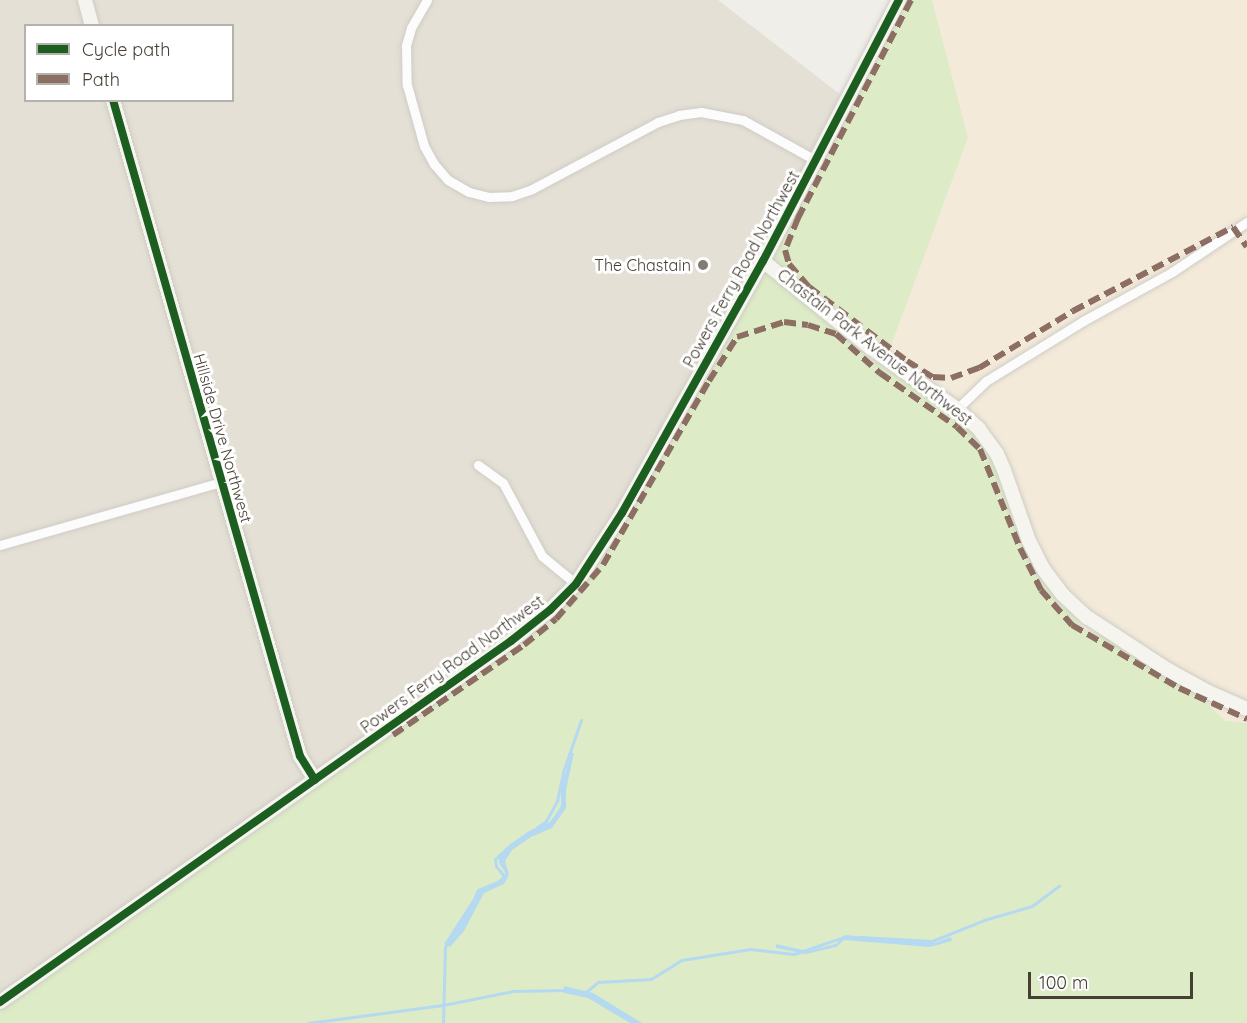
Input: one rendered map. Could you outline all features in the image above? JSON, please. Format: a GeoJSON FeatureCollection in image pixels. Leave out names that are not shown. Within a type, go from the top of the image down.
{"type":"FeatureCollection","features":[{"type":"Feature","properties":{"kind":"street"},"geometry":{"type":"LineString","coordinates":[[85,0],[91,24]]}},
{"type":"Feature","properties":{"kind":"street"},"geometry":{"type":"LineString","coordinates":[[427,0],[411,28],[406,46],[407,85],[424,146],[434,164],[448,180],[469,192],[489,197],[512,196],[532,189],[658,122],[679,115],[701,112],[743,120],[817,161]]}},
{"type":"Feature","properties":{"kind":"street","name":"Powers Ferry Road Northwest"},"geometry":{"type":"LineString","coordinates":[[0,1002],[511,641],[550,610],[576,584],[622,513],[762,261],[817,161],[899,0]]}},
{"type":"Feature","properties":{"kind":"street","name":"Hillside Drive Northwest"},"geometry":{"type":"LineString","coordinates":[[114,102],[300,756],[315,780]]}},
{"type":"Feature","properties":{"kind":"street"},"geometry":{"type":"LineString","coordinates":[[957,409],[986,381],[1083,321],[1173,272],[1247,222]]}},
{"type":"Feature","properties":{"kind":"street","name":"Chastain Park Avenue Northwest"},"geometry":{"type":"LineString","coordinates":[[762,261],[871,348],[957,409],[980,429],[997,454],[1029,541],[1044,570],[1063,595],[1087,617],[1168,670],[1208,692],[1247,709]]}},
{"type":"Feature","properties":{"kind":"street"},"geometry":{"type":"LineString","coordinates":[[478,465],[504,483],[542,556],[576,584]]}},
{"type":"Feature","properties":{"kind":"street"},"geometry":{"type":"LineString","coordinates":[[0,545],[221,482]]}},
{"type":"Feature","properties":{"kind":"shaded area"},"geometry":{"type":"Polygon","coordinates":[[[0,0],[718,0],[846,99],[634,500],[568,583],[519,636],[0,999],[0,0]]]}},
{"type":"Feature","properties":{"kind":"shaded area"},"geometry":{"type":"Polygon","coordinates":[[[932,0],[1247,0],[1247,723],[1225,721],[1160,656],[1082,628],[1037,563],[1003,490],[993,454],[956,414],[885,362],[968,139],[932,0]]]}},
{"type":"Feature","properties":{"kind":"green space"},"geometry":{"type":"Polygon","coordinates":[[[894,0],[932,0],[968,138],[885,362],[956,414],[993,454],[1003,490],[1037,563],[1082,628],[1160,656],[1225,721],[1247,723],[1247,1023],[0,1023],[0,999],[519,636],[568,583],[634,500],[894,0]]]}},
{"type":"Feature","properties":{"kind":"water"},"geometry":{"type":"Polygon","coordinates":[[[571,753],[574,753],[566,790],[566,808],[552,828],[531,837],[512,850],[505,861],[509,875],[504,884],[484,893],[464,931],[450,947],[444,944],[475,896],[483,889],[503,880],[505,872],[499,863],[499,857],[509,845],[529,831],[550,822],[561,806],[561,789],[571,753]]]}},
{"type":"Feature","properties":{"kind":"water"},"geometry":{"type":"Polygon","coordinates":[[[845,935],[934,943],[951,937],[952,941],[930,947],[844,940],[836,947],[806,954],[776,948],[776,944],[807,951],[836,944],[845,935]]]}},
{"type":"Feature","properties":{"kind":"water"},"geometry":{"type":"Polygon","coordinates":[[[564,986],[593,993],[642,1023],[630,1023],[588,998],[564,993],[564,986]]]}},
{"type":"Feature","properties":{"kind":"waterway"},"geometry":{"type":"LineString","coordinates":[[535,829],[546,821],[557,801],[563,772],[581,720]]}},
{"type":"Feature","properties":{"kind":"waterway"},"geometry":{"type":"LineString","coordinates":[[472,904],[478,890],[498,882],[504,876],[496,866],[495,859],[507,848]]}},
{"type":"Feature","properties":{"kind":"waterway"},"geometry":{"type":"LineString","coordinates":[[860,937],[932,941],[984,920],[1032,906],[1059,886]]}},
{"type":"Feature","properties":{"kind":"waterway"},"geometry":{"type":"LineString","coordinates":[[451,936],[465,914]]}},
{"type":"Feature","properties":{"kind":"waterway"},"geometry":{"type":"LineString","coordinates":[[586,992],[598,982],[651,979],[682,960],[750,949],[794,954],[844,937]]}},
{"type":"Feature","properties":{"kind":"waterway"},"geometry":{"type":"LineString","coordinates":[[443,1023],[445,947],[448,942]]}},
{"type":"Feature","properties":{"kind":"waterway"},"geometry":{"type":"LineString","coordinates":[[308,1023],[443,1005],[514,991],[566,990]]}},
{"type":"Feature","properties":{"kind":"marked path"},"geometry":{"type":"LineString","coordinates":[[911,0],[798,218],[785,250],[789,264],[809,287],[907,361],[933,377],[951,378],[979,368],[1073,311],[1233,227],[1247,247]]}},
{"type":"Feature","properties":{"kind":"marked path"},"geometry":{"type":"LineString","coordinates":[[393,735],[524,645],[556,619],[603,565],[709,381],[737,337],[784,322],[808,325],[836,334],[880,373],[957,427],[980,449],[1020,548],[1041,590],[1072,625],[1179,688],[1247,719]]}},
{"type":"Feature","properties":{"kind":"cycle path"},"geometry":{"type":"LineString","coordinates":[[0,1002],[511,641],[550,610],[576,584],[622,513],[763,261],[899,0]]}},
{"type":"Feature","properties":{"kind":"cycle path"},"geometry":{"type":"LineString","coordinates":[[114,102],[300,756],[315,780]]}},
{"type":"Feature","properties":{"kind":"place","name":"The Chastain"},"geometry":{"type":"Point","coordinates":[703,265]}}]}
